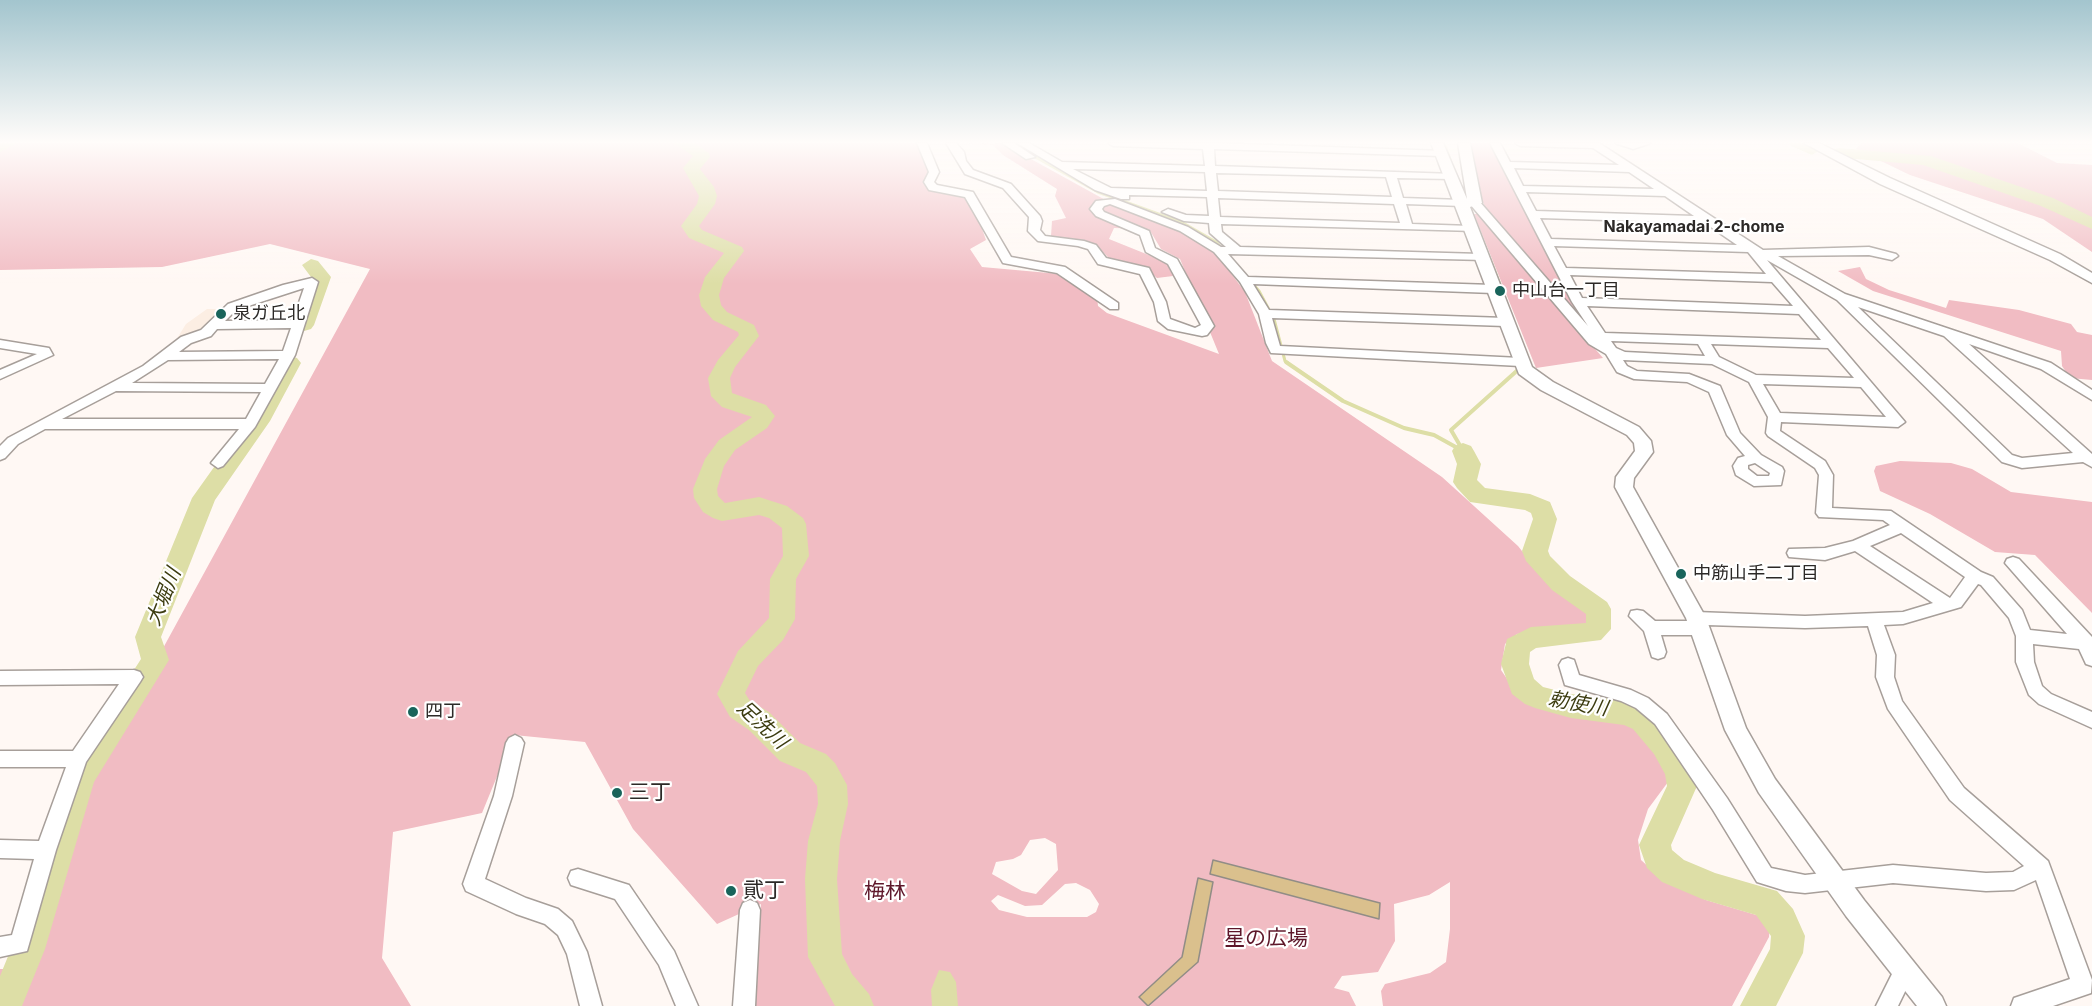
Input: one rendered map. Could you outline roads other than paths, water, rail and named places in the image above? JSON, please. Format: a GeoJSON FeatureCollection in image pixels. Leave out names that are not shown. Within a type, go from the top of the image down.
{"type":"FeatureCollection","features":[{"type":"Feature","properties":{"kind":"street"},"geometry":{"type":"LineString","coordinates":[[945,190],[969,194],[1007,260],[1061,270],[1114,306]]}},
{"type":"Feature","properties":{"kind":"street"},"geometry":{"type":"LineString","coordinates":[[1011,190],[1034,216],[1036,221],[1034,231],[1038,237],[1092,247],[1102,261],[1145,271],[1158,296],[1164,321],[1183,330],[1202,332],[1208,326],[1173,262],[1150,250],[1145,233],[1100,214],[1096,208],[1100,203],[1110,196],[1212,194],[1468,203]]}},
{"type":"Feature","properties":{"kind":"street"},"geometry":{"type":"LineString","coordinates":[[1098,190],[1184,229],[1218,250],[1245,280],[1266,314],[1272,344],[1276,350],[1520,362]]}},
{"type":"Feature","properties":{"kind":"street"},"geometry":{"type":"LineString","coordinates":[[1100,190],[1110,196],[1184,218],[1471,229]]}},
{"type":"Feature","properties":{"kind":"street"},"geometry":{"type":"LineString","coordinates":[[1212,190],[1216,233],[1238,250]]}},
{"type":"Feature","properties":{"kind":"street"},"geometry":{"type":"LineString","coordinates":[[1395,190],[1407,227]]}},
{"type":"Feature","properties":{"kind":"street"},"geometry":{"type":"LineString","coordinates":[[1460,190],[1468,203],[1594,341],[1611,351],[1623,356],[1714,360],[1754,379],[1866,383]]}},
{"type":"Feature","properties":{"kind":"street"},"geometry":{"type":"LineString","coordinates":[[1467,190],[1471,229],[1520,362],[1525,370],[1537,380],[1622,424],[1642,441],[1644,452],[1625,477],[1624,487],[1698,623],[1722,697],[1736,730],[1767,786],[1834,879],[1933,1006]]}},
{"type":"Feature","properties":{"kind":"street"},"geometry":{"type":"LineString","coordinates":[[1519,190],[1549,242],[1578,302],[1622,369],[1634,375],[1689,378],[1715,389],[1734,435],[1756,458]]}},
{"type":"Feature","properties":{"kind":"street"},"geometry":{"type":"LineString","coordinates":[[1553,190],[1666,193]]}},
{"type":"Feature","properties":{"kind":"street"},"geometry":{"type":"LineString","coordinates":[[1662,190],[1757,251],[1841,297],[2046,366],[2092,396]]}},
{"type":"Feature","properties":{"kind":"street"},"geometry":{"type":"LineString","coordinates":[[1905,190],[2055,257],[2092,279]]}},
{"type":"Feature","properties":{"kind":"street"},"geometry":{"type":"LineString","coordinates":[[1532,214],[1706,220]]}},
{"type":"Feature","properties":{"kind":"street"},"geometry":{"type":"LineString","coordinates":[[1549,242],[1757,251],[1869,251],[1892,256]]}},
{"type":"Feature","properties":{"kind":"street"},"geometry":{"type":"LineString","coordinates":[[1218,250],[1481,258]]}},
{"type":"Feature","properties":{"kind":"street"},"geometry":{"type":"LineString","coordinates":[[1757,251],[1775,278],[1898,422],[1775,417]]}},
{"type":"Feature","properties":{"kind":"street"},"geometry":{"type":"LineString","coordinates":[[1563,271],[1775,278]]}},
{"type":"Feature","properties":{"kind":"street"},"geometry":{"type":"LineString","coordinates":[[1245,280],[1493,289]]}},
{"type":"Feature","properties":{"kind":"street"},"geometry":{"type":"LineString","coordinates":[[0,454],[13,441],[166,356],[180,343],[206,333],[232,308],[287,288],[312,282],[288,355],[250,424],[218,464]]}},
{"type":"Feature","properties":{"kind":"street"},"geometry":{"type":"LineString","coordinates":[[1841,297],[2007,459],[2022,463],[2089,459]]}},
{"type":"Feature","properties":{"kind":"street"},"geometry":{"type":"LineString","coordinates":[[1578,302],[1803,310]]}},
{"type":"Feature","properties":{"kind":"street"},"geometry":{"type":"LineString","coordinates":[[1266,314],[1505,322]]}},
{"type":"Feature","properties":{"kind":"street"},"geometry":{"type":"LineString","coordinates":[[214,325],[297,324]]}},
{"type":"Feature","properties":{"kind":"street"},"geometry":{"type":"LineString","coordinates":[[1949,333],[2089,459]]}},
{"type":"Feature","properties":{"kind":"street"},"geometry":{"type":"LineString","coordinates":[[1602,337],[1832,344]]}},
{"type":"Feature","properties":{"kind":"street"},"geometry":{"type":"LineString","coordinates":[[1702,340],[1714,360]]}},
{"type":"Feature","properties":{"kind":"street"},"geometry":{"type":"LineString","coordinates":[[0,344],[44,351],[46,355],[0,375]]}},
{"type":"Feature","properties":{"kind":"street"},"geometry":{"type":"LineString","coordinates":[[166,356],[288,355]]}},
{"type":"Feature","properties":{"kind":"street"},"geometry":{"type":"LineString","coordinates":[[1754,379],[1775,417],[1773,433],[1820,465],[1826,475],[1824,513],[1886,515],[1975,576],[1987,580],[2016,615],[2024,636],[2025,662],[2035,690],[2056,704],[2092,720]]}},
{"type":"Feature","properties":{"kind":"street"},"geometry":{"type":"LineString","coordinates":[[113,387],[269,388]]}},
{"type":"Feature","properties":{"kind":"street"},"geometry":{"type":"LineString","coordinates":[[42,424],[250,424]]}},
{"type":"Feature","properties":{"kind":"street"},"geometry":{"type":"LineString","coordinates":[[1795,553],[1825,554],[1857,545],[1901,527]]}},
{"type":"Feature","properties":{"kind":"street"},"geometry":{"type":"LineString","coordinates":[[1857,545],[1948,605]]}},
{"type":"Feature","properties":{"kind":"street"},"geometry":{"type":"LineString","coordinates":[[2013,563],[2090,649]]}},
{"type":"Feature","properties":{"kind":"street"},"geometry":{"type":"LineString","coordinates":[[1651,627],[1698,623],[1903,618],[1958,601],[1975,576]]}},
{"type":"Feature","properties":{"kind":"street"},"geometry":{"type":"LineString","coordinates":[[1637,616],[1651,627],[1658,652]]}},
{"type":"Feature","properties":{"kind":"street"},"geometry":{"type":"LineString","coordinates":[[1874,619],[1886,655],[1885,677],[1894,704],[1957,794],[2041,868],[2088,990],[2022,1006]]}},
{"type":"Feature","properties":{"kind":"street"},"geometry":{"type":"LineString","coordinates":[[2024,636],[2090,649]]}},
{"type":"Feature","properties":{"kind":"street"},"geometry":{"type":"LineString","coordinates":[[1568,665],[1571,680],[1625,695],[1642,703],[1661,719],[1720,804],[1764,875],[1786,882],[1805,884],[1826,884],[1834,879],[1893,874],[1995,882],[2014,881],[2041,868]]}},
{"type":"Feature","properties":{"kind":"street"},"geometry":{"type":"LineString","coordinates":[[0,678],[134,677],[78,759],[46,850],[20,944],[0,947]]}},
{"type":"Feature","properties":{"kind":"street"},"geometry":{"type":"LineString","coordinates":[[515,744],[503,796],[473,884],[523,907],[551,916],[565,928],[577,952],[591,1006]]}},
{"type":"Feature","properties":{"kind":"street"},"geometry":{"type":"LineString","coordinates":[[0,759],[78,759]]}},
{"type":"Feature","properties":{"kind":"street"},"geometry":{"type":"LineString","coordinates":[[0,849],[46,850]]}},
{"type":"Feature","properties":{"kind":"street"},"geometry":{"type":"LineString","coordinates":[[578,878],[622,892],[667,958],[687,1006]]}},
{"type":"Feature","properties":{"kind":"street"},"geometry":{"type":"LineString","coordinates":[[744,1006],[750,910]]}},
{"type":"Feature","properties":{"kind":"street"},"geometry":{"type":"LineString","coordinates":[[1887,1006],[1904,970]]}},
{"type":"Feature","properties":{"kind":"waterway","name":"足洗川"},"geometry":{"type":"LineString","coordinates":[[706,190],[708,196],[706,204],[690,226],[695,234],[735,251],[715,277],[709,295],[711,306],[720,316],[747,329],[749,336],[725,365],[719,378],[722,396],[730,402],[758,410],[764,416],[759,423],[727,445],[713,465],[705,489],[706,498],[712,506],[722,512],[759,506],[778,512],[794,524],[796,556],[783,579],[782,619],[774,633],[748,659],[731,694],[740,709],[759,721],[790,752],[816,763],[825,772],[832,785],[833,804],[824,841],[821,879],[825,957],[840,986],[857,1006]]}},
{"type":"Feature","properties":{"kind":"waterway"},"geometry":{"type":"LineString","coordinates":[[1094,190],[1183,223],[1216,242],[1259,291],[1274,319],[1285,361],[1288,363]]}},
{"type":"Feature","properties":{"kind":"waterway"},"geometry":{"type":"LineString","coordinates":[[2012,190],[2047,202],[2092,224]]}},
{"type":"Feature","properties":{"kind":"waterway"},"geometry":{"type":"LineString","coordinates":[[1474,219],[1501,287]]}},
{"type":"Feature","properties":{"kind":"waterway","name":"大堀川"},"geometry":{"type":"LineString","coordinates":[[304,325],[321,277],[311,265]]}},
{"type":"Feature","properties":{"kind":"waterway"},"geometry":{"type":"LineString","coordinates":[[1286,362],[1343,401],[1404,428],[1434,435],[1463,451]]}},
{"type":"Feature","properties":{"kind":"waterway","name":"大堀川"},"geometry":{"type":"LineString","coordinates":[[5,1006],[28,949],[80,778],[155,660],[148,637],[204,498],[259,421],[290,363]]}},
{"type":"Feature","properties":{"kind":"waterway"},"geometry":{"type":"LineString","coordinates":[[1462,449],[1451,430],[1520,368]]}},
{"type":"Feature","properties":{"kind":"waterway","name":"勅使川"},"geometry":{"type":"LineString","coordinates":[[1463,451],[1469,464],[1465,482],[1478,496],[1530,502],[1541,508],[1545,519],[1535,551],[1539,561],[1561,583],[1598,609],[1600,619],[1598,629],[1592,633],[1531,638],[1517,647],[1515,664],[1522,686],[1535,696],[1571,706],[1627,713],[1643,720],[1664,745],[1680,772],[1682,786],[1655,845],[1658,858],[1673,871],[1713,888],[1766,902],[1781,920],[1788,936],[1786,953],[1757,1006]]}},
{"type":"Feature","properties":{"kind":"place","name":"中山台一丁目"},"geometry":{"type":"Point","coordinates":[1500,291]}},
{"type":"Feature","properties":{"kind":"place","name":"泉ガ丘北"},"geometry":{"type":"Point","coordinates":[221,314]}},
{"type":"Feature","properties":{"kind":"place","name":"中筋山手二丁目"},"geometry":{"type":"Point","coordinates":[1681,574]}},
{"type":"Feature","properties":{"kind":"place","name":"四丁"},"geometry":{"type":"Point","coordinates":[413,712]}},
{"type":"Feature","properties":{"kind":"place","name":"三丁"},"geometry":{"type":"Point","coordinates":[617,793]}},
{"type":"Feature","properties":{"kind":"place","name":"貮丁"},"geometry":{"type":"Point","coordinates":[731,891]}},
{"type":"Feature","properties":{"kind":"district","name":"Nakayamadai 2-chome"},"geometry":{"type":"Point","coordinates":[1694,227]}},
{"type":"Feature","properties":{"kind":"park label","name":"梅林"},"geometry":{"type":"Point","coordinates":[885,892]}},
{"type":"Feature","properties":{"kind":"park label","name":"星の広場"},"geometry":{"type":"Point","coordinates":[1266,939]}}]}
